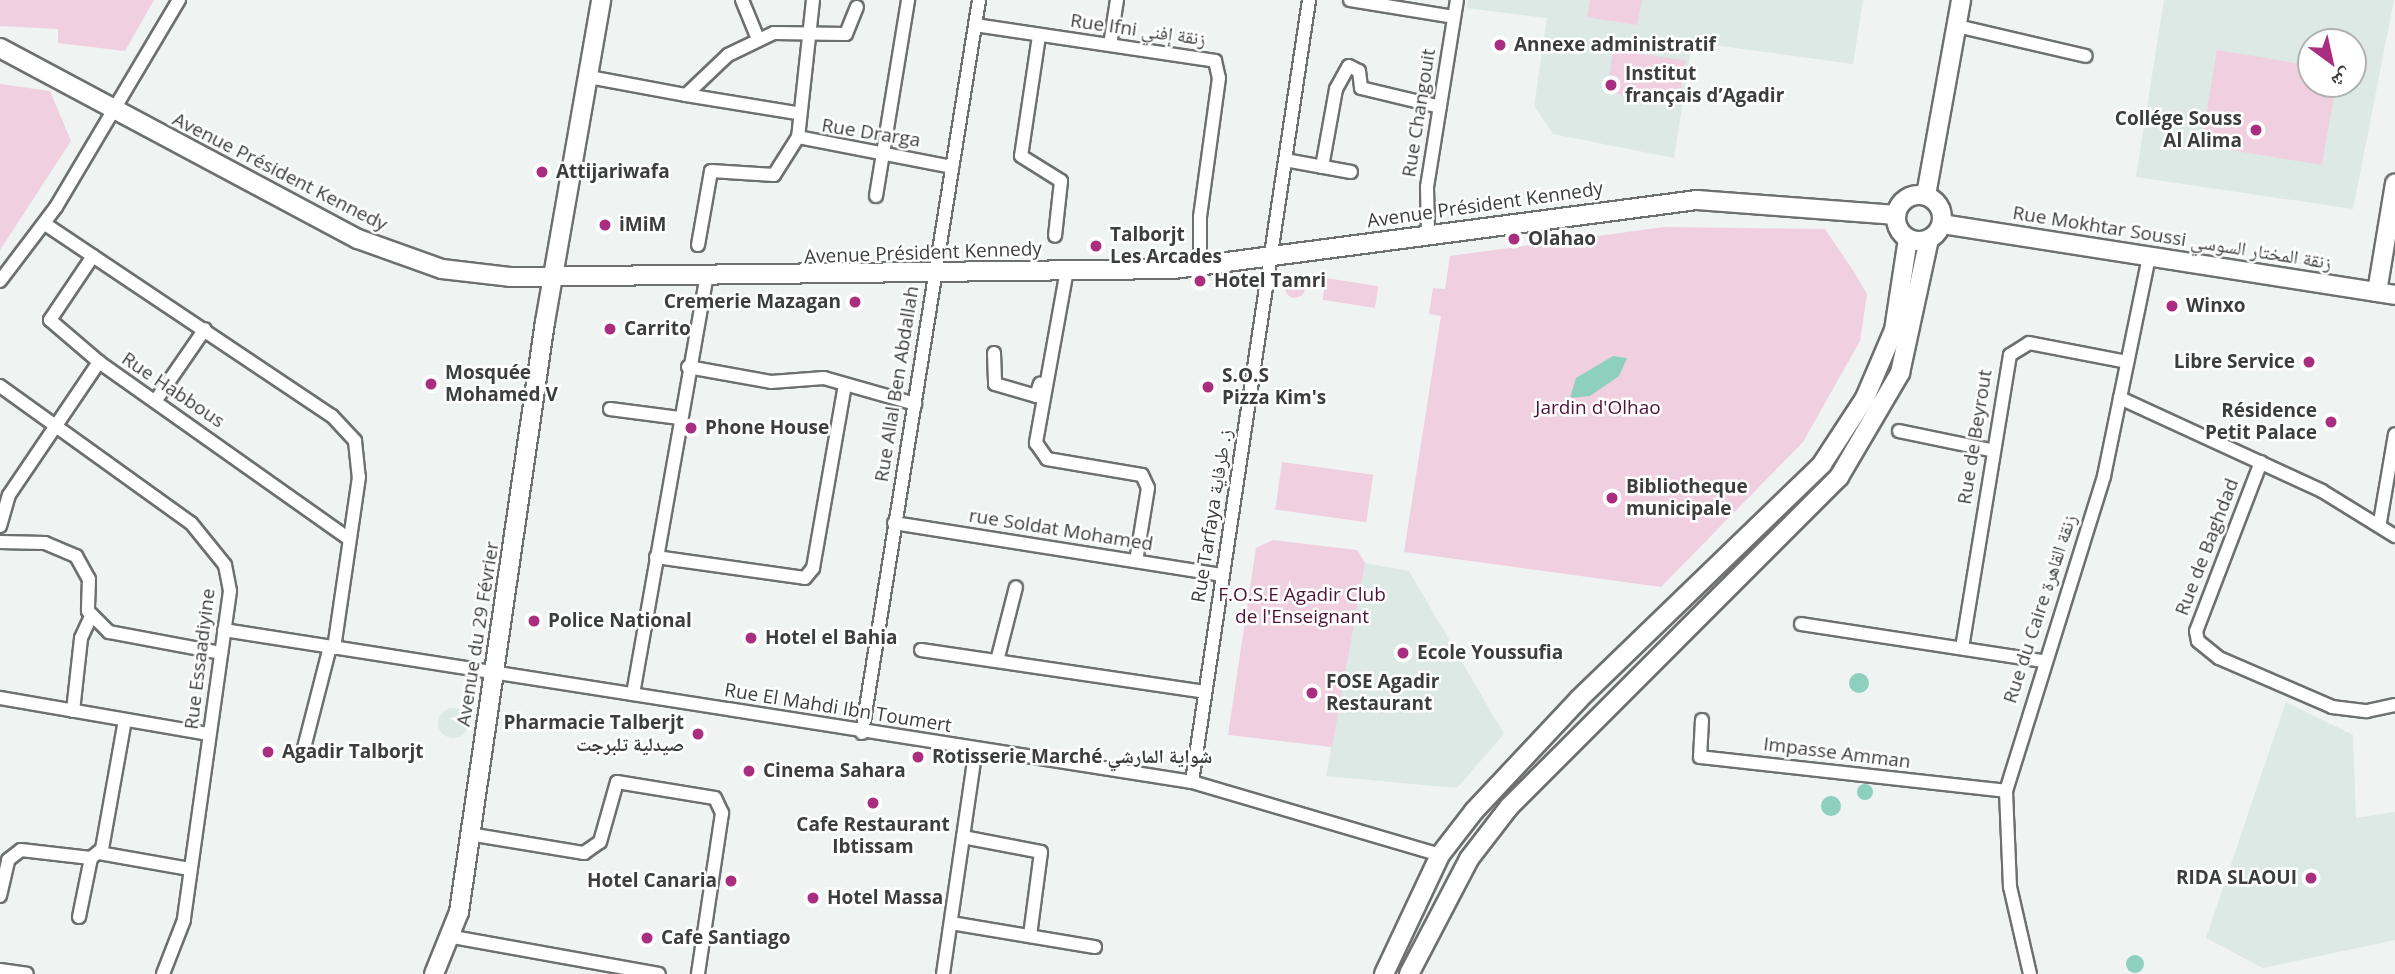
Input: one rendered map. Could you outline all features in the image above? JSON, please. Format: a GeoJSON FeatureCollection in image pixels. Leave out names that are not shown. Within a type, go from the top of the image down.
{"type":"FeatureCollection","features":[{"type":"Feature","properties":{"kind":"street"},"geometry":{"type":"LineString","coordinates":[[0,281],[45,224],[179,0]]}},
{"type":"Feature","properties":{"kind":"street"},"geometry":{"type":"LineString","coordinates":[[601,0],[590,77],[796,113]]}},
{"type":"Feature","properties":{"kind":"street"},"geometry":{"type":"LineString","coordinates":[[742,0],[758,39]]}},
{"type":"Feature","properties":{"kind":"street","name":"Rue Drarga"},"geometry":{"type":"LineString","coordinates":[[813,0],[796,113],[798,137],[952,167]]}},
{"type":"Feature","properties":{"kind":"street"},"geometry":{"type":"LineString","coordinates":[[876,197],[908,0]]}},
{"type":"Feature","properties":{"kind":"street","name":"Rue Allal Ben Abdallah"},"geometry":{"type":"LineString","coordinates":[[862,733],[979,0]]}},
{"type":"Feature","properties":{"kind":"street"},"geometry":{"type":"LineString","coordinates":[[1111,45],[1117,0]]}},
{"type":"Feature","properties":{"kind":"street","name":"Rue Tarfaya ز. طرفاية"},"geometry":{"type":"LineString","coordinates":[[1192,782],[1309,0]]}},
{"type":"Feature","properties":{"kind":"street"},"geometry":{"type":"LineString","coordinates":[[1350,0],[1454,17]]}},
{"type":"Feature","properties":{"kind":"street","name":"Rue Changouit"},"geometry":{"type":"LineString","coordinates":[[1428,232],[1427,187],[1457,0]]}},
{"type":"Feature","properties":{"kind":"street"},"geometry":{"type":"LineString","coordinates":[[1926,195],[1961,0]]}},
{"type":"Feature","properties":{"kind":"street"},"geometry":{"type":"LineString","coordinates":[[686,94],[707,71],[758,39],[808,32],[846,34],[857,7]]}},
{"type":"Feature","properties":{"kind":"street","name":"Rue Ifni زنقة إفني"},"geometry":{"type":"LineString","coordinates":[[975,25],[1039,36],[1198,55],[1218,65],[1200,265]]}},
{"type":"Feature","properties":{"kind":"street"},"geometry":{"type":"LineString","coordinates":[[1957,26],[2085,56]]}},
{"type":"Feature","properties":{"kind":"street"},"geometry":{"type":"LineString","coordinates":[[1039,36],[1021,156],[1063,184],[1055,236]]}},
{"type":"Feature","properties":{"kind":"street","name":"Avenue Président Kennedy"},"geometry":{"type":"LineString","coordinates":[[0,48],[396,254],[442,269],[706,279],[1200,265],[1428,232],[1697,200],[1896,215]]}},
{"type":"Feature","properties":{"kind":"street"},"geometry":{"type":"LineString","coordinates":[[1322,167],[1336,89],[1349,66],[1359,71],[1360,88],[1440,107]]}},
{"type":"Feature","properties":{"kind":"street","name":"Avenue du 29 Février"},"geometry":{"type":"LineString","coordinates":[[434,974],[453,937],[553,275],[590,77]]}},
{"type":"Feature","properties":{"kind":"street"},"geometry":{"type":"LineString","coordinates":[[698,245],[711,171],[774,175],[798,137]]}},
{"type":"Feature","properties":{"kind":"street"},"geometry":{"type":"LineString","coordinates":[[1285,160],[1351,172]]}},
{"type":"Feature","properties":{"kind":"street"},"geometry":{"type":"LineString","coordinates":[[2386,294],[2395,183]]}},
{"type":"Feature","properties":{"kind":"street"},"geometry":{"type":"LineString","coordinates":[[1384,974],[1440,855],[1517,762],[1822,464],[1865,398],[1894,330],[1908,239],[1896,215],[1909,197],[1926,195]]}},
{"type":"Feature","properties":{"kind":"street"},"geometry":{"type":"LineString","coordinates":[[1409,974],[1468,859],[1509,807],[1839,477],[1900,373],[1929,239],[1942,224],[1942,212],[1926,195]]}},
{"type":"Feature","properties":{"kind":"street"},"geometry":{"type":"LineString","coordinates":[[45,224],[332,416],[355,441],[359,477],[332,647],[304,748]]}},
{"type":"Feature","properties":{"kind":"street","name":"Rue Mokhtar Soussi زنقة المختار السوسي"},"geometry":{"type":"LineString","coordinates":[[1942,224],[2386,294]]}},
{"type":"Feature","properties":{"kind":"street"},"geometry":{"type":"LineString","coordinates":[[1908,239],[1929,239]]}},
{"type":"Feature","properties":{"kind":"street"},"geometry":{"type":"LineString","coordinates":[[93,256],[50,320],[54,330],[99,362]]}},
{"type":"Feature","properties":{"kind":"street","name":"Rue du Caire زنقة القاهرة"},"geometry":{"type":"LineString","coordinates":[[2029,974],[2010,887],[2006,791],[2042,661],[2104,476],[2149,257]]}},
{"type":"Feature","properties":{"kind":"street"},"geometry":{"type":"LineString","coordinates":[[994,353],[995,384],[1036,396],[1062,270]]}},
{"type":"Feature","properties":{"kind":"street"},"geometry":{"type":"LineString","coordinates":[[1062,270],[1036,443],[1048,459],[1142,475],[1148,488],[1136,561]]}},
{"type":"Feature","properties":{"kind":"street"},"geometry":{"type":"LineString","coordinates":[[633,694],[679,418],[706,279]]}},
{"type":"Feature","properties":{"kind":"street"},"geometry":{"type":"LineString","coordinates":[[156,400],[205,329]]}},
{"type":"Feature","properties":{"kind":"street","name":"Rue de Beyrout"},"geometry":{"type":"LineString","coordinates":[[1962,648],[2005,367],[2018,346],[2041,344],[2127,362]]}},
{"type":"Feature","properties":{"kind":"street","name":"Rue Habbous"},"geometry":{"type":"LineString","coordinates":[[0,526],[9,495],[99,362],[348,538]]}},
{"type":"Feature","properties":{"kind":"street"},"geometry":{"type":"LineString","coordinates":[[688,368],[772,382],[824,377],[845,386],[915,404]]}},
{"type":"Feature","properties":{"kind":"street","name":"Rue Essaadiyine"},"geometry":{"type":"LineString","coordinates":[[0,386],[208,537],[229,579],[191,869],[172,968],[163,974]]}},
{"type":"Feature","properties":{"kind":"street"},"geometry":{"type":"LineString","coordinates":[[656,557],[805,578],[813,568],[845,386]]}},
{"type":"Feature","properties":{"kind":"street"},"geometry":{"type":"LineString","coordinates":[[2120,398],[2260,462],[2380,522],[2395,536]]}},
{"type":"Feature","properties":{"kind":"street"},"geometry":{"type":"LineString","coordinates":[[610,409],[679,418]]}},
{"type":"Feature","properties":{"kind":"street"},"geometry":{"type":"LineString","coordinates":[[1899,431],[1991,450]]}},
{"type":"Feature","properties":{"kind":"street"},"geometry":{"type":"LineString","coordinates":[[2380,522],[2395,434]]}},
{"type":"Feature","properties":{"kind":"street","name":"Rue de Baghdad"},"geometry":{"type":"LineString","coordinates":[[2260,462],[2215,576],[2198,641],[2211,655],[2332,707],[2367,711],[2395,705]]}},
{"type":"Feature","properties":{"kind":"street","name":"rue Soldat Mohamed"},"geometry":{"type":"LineString","coordinates":[[894,523],[1223,575]]}},
{"type":"Feature","properties":{"kind":"street"},"geometry":{"type":"LineString","coordinates":[[0,542],[62,547],[76,556],[89,579],[91,617],[81,639],[73,711]]}},
{"type":"Feature","properties":{"kind":"street"},"geometry":{"type":"LineString","coordinates":[[997,662],[1016,587]]}},
{"type":"Feature","properties":{"kind":"street"},"geometry":{"type":"LineString","coordinates":[[91,617],[109,632],[221,653]]}},
{"type":"Feature","properties":{"kind":"street"},"geometry":{"type":"LineString","coordinates":[[1801,624],[2042,661]]}},
{"type":"Feature","properties":{"kind":"street","name":"Rue El Mahdi Ibn Toumert"},"geometry":{"type":"LineString","coordinates":[[224,630],[862,733],[1192,782],[1440,855]]}},
{"type":"Feature","properties":{"kind":"street"},"geometry":{"type":"LineString","coordinates":[[921,650],[1205,692]]}},
{"type":"Feature","properties":{"kind":"street"},"geometry":{"type":"LineString","coordinates":[[0,698],[209,734]]}},
{"type":"Feature","properties":{"kind":"street"},"geometry":{"type":"LineString","coordinates":[[79,917],[125,720]]}},
{"type":"Feature","properties":{"kind":"street","name":"Impasse Amman"},"geometry":{"type":"LineString","coordinates":[[1702,720],[1700,757],[2006,791]]}},
{"type":"Feature","properties":{"kind":"street"},"geometry":{"type":"LineString","coordinates":[[943,974],[976,748]]}},
{"type":"Feature","properties":{"kind":"street"},"geometry":{"type":"LineString","coordinates":[[469,834],[584,853],[600,842],[617,782],[715,798],[722,813],[698,974]]}},
{"type":"Feature","properties":{"kind":"street"},"geometry":{"type":"LineString","coordinates":[[963,837],[1041,852],[1030,936]]}},
{"type":"Feature","properties":{"kind":"street"},"geometry":{"type":"LineString","coordinates":[[0,896],[8,860],[21,850],[95,855],[191,869]]}},
{"type":"Feature","properties":{"kind":"street"},"geometry":{"type":"LineString","coordinates":[[951,923],[1095,947]]}},
{"type":"Feature","properties":{"kind":"street"},"geometry":{"type":"LineString","coordinates":[[453,937],[659,974]]}},
{"type":"Feature","properties":{"kind":"street"},"geometry":{"type":"LineString","coordinates":[[0,970],[27,974]]}},
{"type":"Feature","properties":{"kind":"shaded area","name":"Institut français d’Agadir"},"geometry":{"type":"Polygon","coordinates":[[[1468,0],[1863,0],[1853,64],[1692,42],[1674,158],[1553,134],[1534,106],[1547,18],[1467,8],[1468,0]]]}},
{"type":"Feature","properties":{"kind":"shaded area","name":"Collége Souss Al Alima"},"geometry":{"type":"Polygon","coordinates":[[[2164,0],[2394,0],[2353,209],[2136,177],[2164,0]]]}},
{"type":"Feature","properties":{"kind":"shaded area"},"geometry":{"type":"Polygon","coordinates":[[[1613,356],[1627,358],[1619,376],[1590,396],[1570,398],[1576,378],[1613,356]]]}},
{"type":"Feature","properties":{"kind":"shaded area","name":"Ecole Youssufia"},"geometry":{"type":"Polygon","coordinates":[[[1365,563],[1409,571],[1504,734],[1457,788],[1326,776],[1365,563]]]}},
{"type":"Feature","properties":{"kind":"shaded area"},"geometry":{"type":"Polygon","coordinates":[[[1855,673],[1863,673],[1869,683],[1863,693],[1855,693],[1849,687],[1849,679],[1855,673]]]}},
{"type":"Feature","properties":{"kind":"shaded area","name":"RIDA SLAOUI"},"geometry":{"type":"Polygon","coordinates":[[[2286,702],[2353,735],[2356,818],[2395,812],[2395,940],[2263,968],[2206,938],[2286,702]]]}},
{"type":"Feature","properties":{"kind":"shaded area"},"geometry":{"type":"Polygon","coordinates":[[[453,708],[464,712],[468,723],[464,734],[453,738],[442,734],[438,723],[442,712],[453,708]]]}},
{"type":"Feature","properties":{"kind":"shaded area"},"geometry":{"type":"Polygon","coordinates":[[[1865,784],[1871,786],[1871,798],[1865,800],[1859,798],[1857,792],[1859,786],[1865,784]]]}},
{"type":"Feature","properties":{"kind":"shaded area"},"geometry":{"type":"Polygon","coordinates":[[[1831,796],[1838,799],[1841,806],[1838,813],[1831,816],[1824,813],[1821,806],[1824,799],[1831,796]]]}},
{"type":"Feature","properties":{"kind":"shaded area"},"geometry":{"type":"Polygon","coordinates":[[[2135,955],[2141,958],[2144,964],[2141,970],[2135,973],[2129,970],[2126,964],[2129,958],[2135,955]]]}},
{"type":"Feature","properties":{"kind":"green space"},"geometry":{"type":"Polygon","coordinates":[[[0,0],[154,0],[125,51],[58,43],[58,29],[0,26],[0,0]]]}},
{"type":"Feature","properties":{"kind":"green space"},"geometry":{"type":"Polygon","coordinates":[[[1590,0],[1642,0],[1637,25],[1587,17],[1590,0]]]}},
{"type":"Feature","properties":{"kind":"green space"},"geometry":{"type":"Polygon","coordinates":[[[1613,50],[1685,60],[1679,103],[1607,93],[1613,50]]]}},
{"type":"Feature","properties":{"kind":"green space"},"geometry":{"type":"Polygon","coordinates":[[[2217,50],[2297,63],[2297,98],[2334,98],[2322,165],[2201,145],[2217,50]]]}},
{"type":"Feature","properties":{"kind":"green space"},"geometry":{"type":"Polygon","coordinates":[[[0,84],[50,91],[71,141],[0,250],[0,84]]]}},
{"type":"Feature","properties":{"kind":"green space","name":"Jardin d'Olhao"},"geometry":{"type":"Polygon","coordinates":[[[1664,227],[1825,229],[1854,272],[1867,294],[1860,341],[1803,442],[1661,587],[1404,552],[1441,316],[1429,314],[1433,288],[1445,289],[1450,256],[1664,227]]]}},
{"type":"Feature","properties":{"kind":"green space"},"geometry":{"type":"Polygon","coordinates":[[[1295,278],[1302,281],[1305,288],[1302,295],[1295,298],[1288,295],[1285,288],[1288,281],[1295,278]]]}},
{"type":"Feature","properties":{"kind":"green space"},"geometry":{"type":"Polygon","coordinates":[[[1326,278],[1378,286],[1375,308],[1323,300],[1326,278]]]}},
{"type":"Feature","properties":{"kind":"green space"},"geometry":{"type":"Polygon","coordinates":[[[1282,462],[1373,475],[1366,522],[1275,510],[1282,462]]]}},
{"type":"Feature","properties":{"kind":"green space","name":"F.O.S.E Agadir Club de l'Enseignant"},"geometry":{"type":"Polygon","coordinates":[[[1273,540],[1357,550],[1365,563],[1332,747],[1228,735],[1256,548],[1273,540]]]}},
{"type":"Feature","properties":{"kind":"place","name":"Annexe administratif"},"geometry":{"type":"Point","coordinates":[1500,45]}},
{"type":"Feature","properties":{"kind":"place","name":"Institut français d’Agadir"},"geometry":{"type":"Point","coordinates":[1611,85]}},
{"type":"Feature","properties":{"kind":"place","name":"Collége Souss Al Alima"},"geometry":{"type":"Point","coordinates":[2256,130]}},
{"type":"Feature","properties":{"kind":"place","name":"Attijariwafa"},"geometry":{"type":"Point","coordinates":[542,172]}},
{"type":"Feature","properties":{"kind":"place","name":"iMiM"},"geometry":{"type":"Point","coordinates":[605,225]}},
{"type":"Feature","properties":{"kind":"place","name":"Olahao"},"geometry":{"type":"Point","coordinates":[1514,239]}},
{"type":"Feature","properties":{"kind":"place","name":"Talborjt Les Arcades"},"geometry":{"type":"Point","coordinates":[1096,246]}},
{"type":"Feature","properties":{"kind":"place","name":"Hotel Tamri"},"geometry":{"type":"Point","coordinates":[1200,281]}},
{"type":"Feature","properties":{"kind":"place","name":"Cremerie Mazagan"},"geometry":{"type":"Point","coordinates":[855,302]}},
{"type":"Feature","properties":{"kind":"place","name":"Winxo"},"geometry":{"type":"Point","coordinates":[2172,306]}},
{"type":"Feature","properties":{"kind":"place","name":"Carrito"},"geometry":{"type":"Point","coordinates":[610,329]}},
{"type":"Feature","properties":{"kind":"place","name":"Libre Service"},"geometry":{"type":"Point","coordinates":[2309,362]}},
{"type":"Feature","properties":{"kind":"place","name":"Mosquée Mohamed V"},"geometry":{"type":"Point","coordinates":[431,384]}},
{"type":"Feature","properties":{"kind":"place","name":"S.O.S Pizza Kim's"},"geometry":{"type":"Point","coordinates":[1208,387]}},
{"type":"Feature","properties":{"kind":"place","name":"Résidence Petit Palace"},"geometry":{"type":"Point","coordinates":[2331,422]}},
{"type":"Feature","properties":{"kind":"place","name":"Phone House"},"geometry":{"type":"Point","coordinates":[691,428]}},
{"type":"Feature","properties":{"kind":"place","name":"Bibliotheque municipale"},"geometry":{"type":"Point","coordinates":[1612,498]}},
{"type":"Feature","properties":{"kind":"place","name":"Police National"},"geometry":{"type":"Point","coordinates":[534,621]}},
{"type":"Feature","properties":{"kind":"place","name":"Hotel el Bahia"},"geometry":{"type":"Point","coordinates":[751,638]}},
{"type":"Feature","properties":{"kind":"place","name":"Ecole Youssufia"},"geometry":{"type":"Point","coordinates":[1403,653]}},
{"type":"Feature","properties":{"kind":"place","name":"FOSE Agadir Restaurant"},"geometry":{"type":"Point","coordinates":[1312,693]}},
{"type":"Feature","properties":{"kind":"place","name":"Pharmacie Talberjt صيدلية تلبرجت"},"geometry":{"type":"Point","coordinates":[698,734]}},
{"type":"Feature","properties":{"kind":"place","name":"Agadir Talborjt"},"geometry":{"type":"Point","coordinates":[268,752]}},
{"type":"Feature","properties":{"kind":"place","name":"Rotisserie Marché شواية المارشي"},"geometry":{"type":"Point","coordinates":[918,757]}},
{"type":"Feature","properties":{"kind":"place","name":"Cinema Sahara"},"geometry":{"type":"Point","coordinates":[749,771]}},
{"type":"Feature","properties":{"kind":"place","name":"Cafe Restaurant Ibtissam"},"geometry":{"type":"Point","coordinates":[873,803]}},
{"type":"Feature","properties":{"kind":"place","name":"RIDA SLAOUI"},"geometry":{"type":"Point","coordinates":[2311,878]}},
{"type":"Feature","properties":{"kind":"place","name":"Hotel Canaria"},"geometry":{"type":"Point","coordinates":[731,881]}},
{"type":"Feature","properties":{"kind":"place","name":"Hotel Massa"},"geometry":{"type":"Point","coordinates":[813,898]}},
{"type":"Feature","properties":{"kind":"place","name":"Cafe Santiago"},"geometry":{"type":"Point","coordinates":[647,938]}}]}
